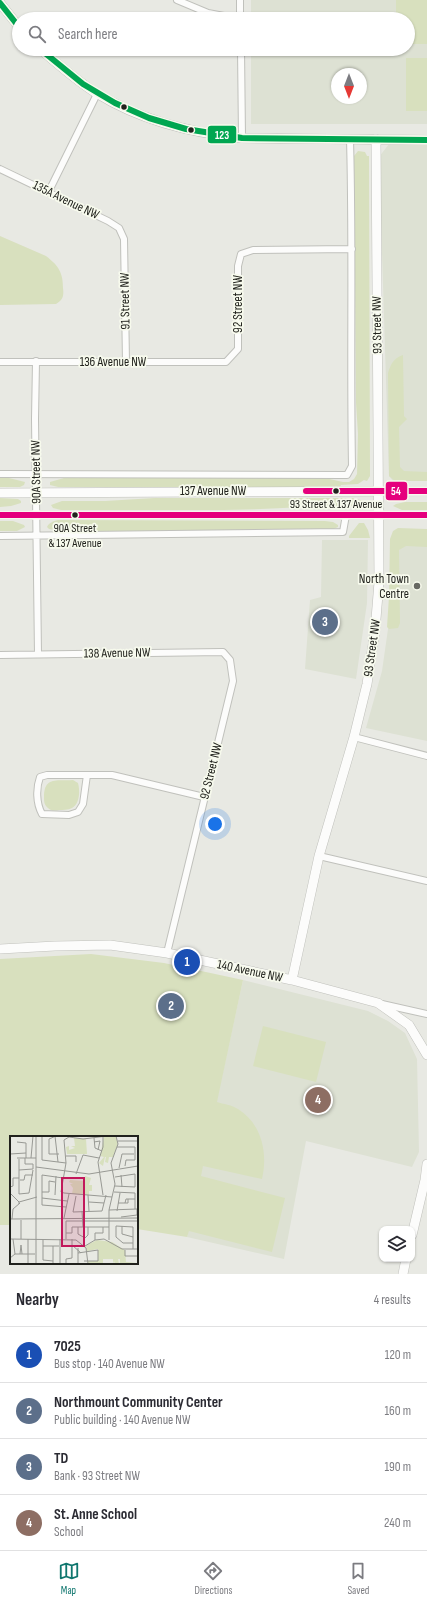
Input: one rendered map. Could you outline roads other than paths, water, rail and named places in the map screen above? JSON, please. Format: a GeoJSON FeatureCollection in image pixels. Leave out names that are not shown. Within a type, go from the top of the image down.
{"type":"FeatureCollection","features":[{"type":"Feature","properties":{"kind":"street"},"geometry":{"type":"LineString","coordinates":[[176,0],[206,12]]}},
{"type":"Feature","properties":{"kind":"street"},"geometry":{"type":"LineString","coordinates":[[240,0],[240,12]]}},
{"type":"Feature","properties":{"kind":"street"},"geometry":{"type":"LineString","coordinates":[[0,3],[12,18]]}},
{"type":"Feature","properties":{"kind":"street"},"geometry":{"type":"LineString","coordinates":[[49,56],[97,94],[129,110],[165,124],[214,135],[242,138],[427,140]]}},
{"type":"Feature","properties":{"kind":"street"},"geometry":{"type":"LineString","coordinates":[[241,56],[242,138]]}},
{"type":"Feature","properties":{"kind":"street"},"geometry":{"type":"LineString","coordinates":[[49,191],[97,94]]}},
{"type":"Feature","properties":{"kind":"street","name":"93 Street NW"},"geometry":{"type":"LineString","coordinates":[[347,475],[352,466],[350,306],[352,249],[350,139]]}},
{"type":"Feature","properties":{"kind":"street","name":"93 Street NW"},"geometry":{"type":"LineString","coordinates":[[292,980],[319,856],[354,738],[367,684],[375,631],[379,582],[376,139]]}},
{"type":"Feature","properties":{"kind":"street","name":"135A Avenue NW"},"geometry":{"type":"LineString","coordinates":[[0,169],[49,191],[108,221],[119,228],[124,239]]}},
{"type":"Feature","properties":{"kind":"street","name":"91 Street NW"},"geometry":{"type":"LineString","coordinates":[[124,239],[126,362]]}},
{"type":"Feature","properties":{"kind":"street","name":"92 Street NW"},"geometry":{"type":"LineString","coordinates":[[226,362],[238,349],[238,266],[241,254],[253,250],[352,249]]}},
{"type":"Feature","properties":{"kind":"street","name":"136 Avenue NW"},"geometry":{"type":"LineString","coordinates":[[0,362],[226,362]]}},
{"type":"Feature","properties":{"kind":"street","name":"90A Street NW"},"geometry":{"type":"LineString","coordinates":[[36,362],[38,654]]}},
{"type":"Feature","properties":{"kind":"street","name":"137 Avenue NW"},"geometry":{"type":"LineString","coordinates":[[0,474],[347,475]]}},
{"type":"Feature","properties":{"kind":"street","name":"137 Avenue NW"},"geometry":{"type":"LineString","coordinates":[[0,493],[378,490],[427,491]]}},
{"type":"Feature","properties":{"kind":"street","name":"137 Avenue NW"},"geometry":{"type":"LineString","coordinates":[[0,515],[427,515]]}},
{"type":"Feature","properties":{"kind":"street"},"geometry":{"type":"LineString","coordinates":[[0,536],[343,532],[346,515]]}},
{"type":"Feature","properties":{"kind":"street","name":"138 Avenue NW"},"geometry":{"type":"LineString","coordinates":[[0,655],[223,652],[230,660]]}},
{"type":"Feature","properties":{"kind":"street","name":"92 Street NW"},"geometry":{"type":"LineString","coordinates":[[167,953],[204,797],[234,681],[230,660]]}},
{"type":"Feature","properties":{"kind":"street"},"geometry":{"type":"LineString","coordinates":[[354,738],[427,756]]}},
{"type":"Feature","properties":{"kind":"street"},"geometry":{"type":"LineString","coordinates":[[87,775],[83,804],[78,812],[69,815],[42,814],[38,807],[38,784],[40,777],[46,775],[87,775],[112,775],[204,797]]}},
{"type":"Feature","properties":{"kind":"street"},"geometry":{"type":"LineString","coordinates":[[319,856],[427,881]]}},
{"type":"Feature","properties":{"kind":"street","name":"140 Avenue NW"},"geometry":{"type":"LineString","coordinates":[[0,949],[110,945],[167,953],[292,980],[378,1003]]}},
{"type":"Feature","properties":{"kind":"street"},"geometry":{"type":"LineString","coordinates":[[378,1003],[427,1014]]}},
{"type":"Feature","properties":{"kind":"street"},"geometry":{"type":"LineString","coordinates":[[378,1003],[408,1025],[427,1055]]}},
{"type":"Feature","properties":{"kind":"street"},"geometry":{"type":"LineString","coordinates":[[414,1226],[425,1180],[427,1164]]}},
{"type":"Feature","properties":{"kind":"street"},"geometry":{"type":"LineString","coordinates":[[403,1274],[405,1262]]}},
{"type":"Feature","properties":{"kind":"place","name":"93 Street & 137 Avenue"},"geometry":{"type":"Point","coordinates":[336,491]}},
{"type":"Feature","properties":{"kind":"place","name":"90A Street & 137 Avenue"},"geometry":{"type":"Point","coordinates":[75,515]}},
{"type":"Feature","properties":{"kind":"place","name":"North Town Centre"},"geometry":{"type":"Point","coordinates":[417,586]}},
{"type":"Feature","properties":{"kind":"place","name":"TD"},"geometry":{"type":"Point","coordinates":[325,622]}},
{"type":"Feature","properties":{"kind":"place","name":"7025"},"geometry":{"type":"Point","coordinates":[187,962]}},
{"type":"Feature","properties":{"kind":"place","name":"Northmount Community Center"},"geometry":{"type":"Point","coordinates":[171,1006]}},
{"type":"Feature","properties":{"kind":"place","name":"St. Anne School"},"geometry":{"type":"Point","coordinates":[318,1100]}}]}
